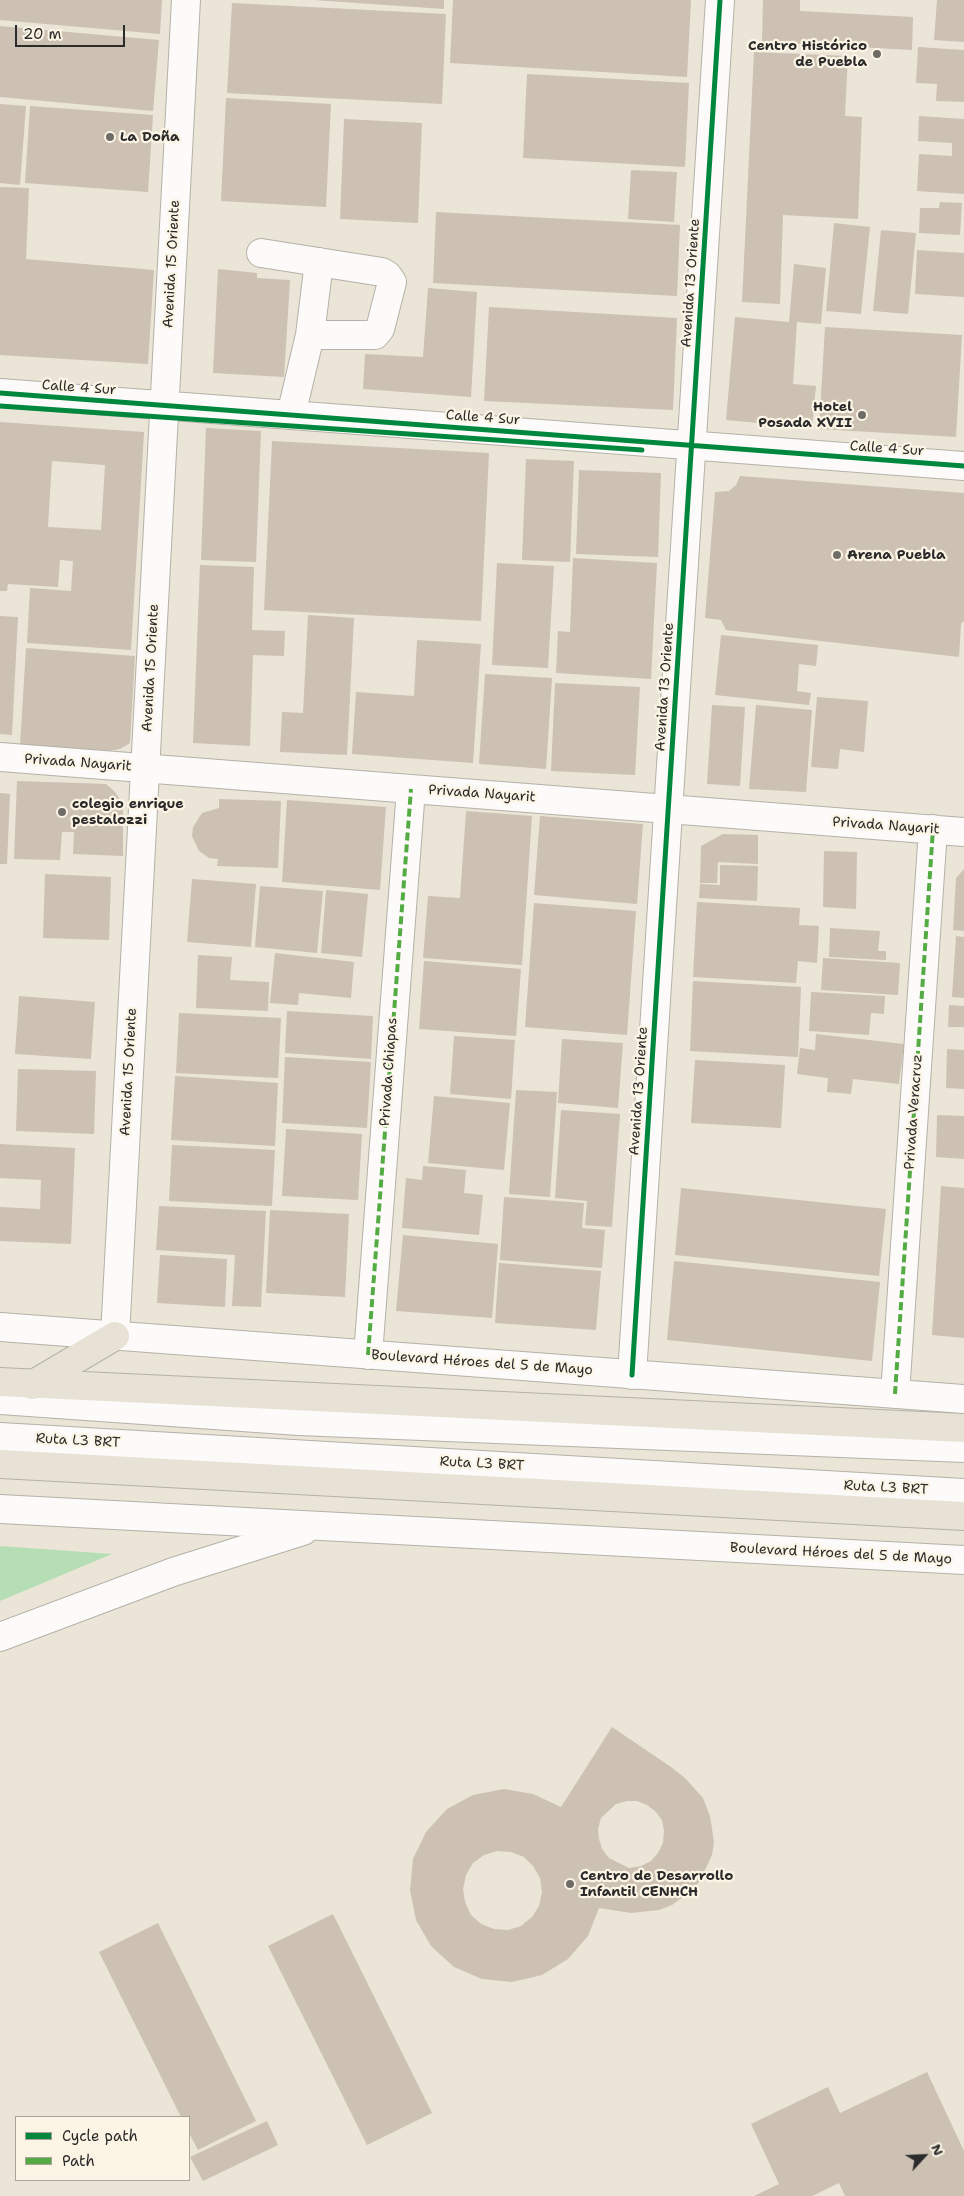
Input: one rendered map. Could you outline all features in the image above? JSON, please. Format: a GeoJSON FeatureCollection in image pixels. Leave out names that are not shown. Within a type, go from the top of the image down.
{"type":"FeatureCollection","features":[{"type":"Feature","properties":{"kind":"main road"},"geometry":{"type":"LineString","coordinates":[[32,1384],[115,1336]]}},
{"type":"Feature","properties":{"kind":"main road"},"geometry":{"type":"LineString","coordinates":[[0,1382],[964,1428]]}},
{"type":"Feature","properties":{"kind":"main road"},"geometry":{"type":"LineString","coordinates":[[0,1464],[964,1516]]}},
{"type":"Feature","properties":{"kind":"street","name":"Avenida 15 Oriente"},"geometry":{"type":"LineString","coordinates":[[115,1336],[186,0]]}},
{"type":"Feature","properties":{"kind":"street","name":"Avenida 13 Oriente"},"geometry":{"type":"LineString","coordinates":[[632,1375],[720,0]]}},
{"type":"Feature","properties":{"kind":"street"},"geometry":{"type":"LineString","coordinates":[[260,253],[382,272],[392,282],[380,330],[375,335],[310,335]]}},
{"type":"Feature","properties":{"kind":"street"},"geometry":{"type":"LineString","coordinates":[[291,415],[310,335],[319,262]]}},
{"type":"Feature","properties":{"kind":"street","name":"Calle 4 Sur"},"geometry":{"type":"LineString","coordinates":[[0,393],[964,466]]}},
{"type":"Feature","properties":{"kind":"street","name":"Privada Nayarit"},"geometry":{"type":"LineString","coordinates":[[0,757],[964,832]]}},
{"type":"Feature","properties":{"kind":"street","name":"Privada Chiapas"},"geometry":{"type":"LineString","coordinates":[[368,1354],[411,789]]}},
{"type":"Feature","properties":{"kind":"street","name":"Privada Veracruz"},"geometry":{"type":"LineString","coordinates":[[895,1394],[933,829]]}},
{"type":"Feature","properties":{"kind":"street","name":"Boulevard Héroes del 5 de Mayo"},"geometry":{"type":"LineString","coordinates":[[0,1327],[964,1399]]}},
{"type":"Feature","properties":{"kind":"street"},"geometry":{"type":"LineString","coordinates":[[0,1400],[309,1421],[964,1448]]}},
{"type":"Feature","properties":{"kind":"street","name":"Ruta L3 BRT"},"geometry":{"type":"LineString","coordinates":[[0,1437],[964,1493]]}},
{"type":"Feature","properties":{"kind":"street","name":"Boulevard Héroes del 5 de Mayo"},"geometry":{"type":"LineString","coordinates":[[0,1509],[964,1560]]}},
{"type":"Feature","properties":{"kind":"street"},"geometry":{"type":"LineString","coordinates":[[0,1637],[173,1572],[320,1526]]}},
{"type":"Feature","properties":{"kind":"green space"},"geometry":{"type":"Polygon","coordinates":[[[0,1546],[112,1554],[0,1601],[0,1546]]]}},
{"type":"Feature","properties":{"kind":"building"},"geometry":{"type":"Polygon","coordinates":[[[0,0],[162,0],[160,34],[0,20],[0,0]]]}},
{"type":"Feature","properties":{"kind":"building"},"geometry":{"type":"Polygon","coordinates":[[[313,0],[444,0],[444,9],[313,0]]]}},
{"type":"Feature","properties":{"kind":"building"},"geometry":{"type":"Polygon","coordinates":[[[453,0],[691,0],[687,77],[450,63],[453,0]]]}},
{"type":"Feature","properties":{"kind":"building"},"geometry":{"type":"Polygon","coordinates":[[[763,0],[800,0],[800,11],[913,17],[912,50],[762,42],[763,0]]]}},
{"type":"Feature","properties":{"kind":"building"},"geometry":{"type":"Polygon","coordinates":[[[937,0],[964,0],[964,42],[934,40],[937,0]]]}},
{"type":"Feature","properties":{"kind":"building"},"geometry":{"type":"Polygon","coordinates":[[[232,3],[446,14],[442,104],[227,93],[232,3]]]}},
{"type":"Feature","properties":{"kind":"building"},"geometry":{"type":"Polygon","coordinates":[[[0,26],[159,40],[153,111],[0,97],[0,26]]]}},
{"type":"Feature","properties":{"kind":"building"},"geometry":{"type":"Polygon","coordinates":[[[918,47],[964,50],[964,102],[936,101],[937,84],[916,83],[918,47]]]}},
{"type":"Feature","properties":{"kind":"building"},"geometry":{"type":"Polygon","coordinates":[[[754,52],[848,56],[845,116],[862,117],[858,219],[783,215],[780,304],[742,302],[754,52]]]}},
{"type":"Feature","properties":{"kind":"building"},"geometry":{"type":"Polygon","coordinates":[[[527,74],[689,83],[685,167],[523,158],[527,74]]]}},
{"type":"Feature","properties":{"kind":"building"},"geometry":{"type":"Polygon","coordinates":[[[226,98],[331,104],[326,207],[221,201],[226,98]]]}},
{"type":"Feature","properties":{"kind":"building"},"geometry":{"type":"Polygon","coordinates":[[[0,104],[26,106],[20,185],[0,183],[0,104]]]}},
{"type":"Feature","properties":{"kind":"building"},"geometry":{"type":"Polygon","coordinates":[[[30,106],[153,115],[148,192],[25,183],[30,106]]]}},
{"type":"Feature","properties":{"kind":"building"},"geometry":{"type":"Polygon","coordinates":[[[919,116],[964,119],[964,194],[917,191],[919,154],[952,156],[952,143],[918,141],[919,116]]]}},
{"type":"Feature","properties":{"kind":"building"},"geometry":{"type":"Polygon","coordinates":[[[344,119],[422,123],[418,223],[340,219],[344,119]]]}},
{"type":"Feature","properties":{"kind":"building"},"geometry":{"type":"Polygon","coordinates":[[[631,170],[677,172],[674,222],[628,219],[631,170]]]}},
{"type":"Feature","properties":{"kind":"building"},"geometry":{"type":"Polygon","coordinates":[[[0,187],[29,188],[26,259],[154,270],[148,364],[0,355],[0,187]]]}},
{"type":"Feature","properties":{"kind":"building"},"geometry":{"type":"Polygon","coordinates":[[[940,202],[962,203],[960,235],[919,233],[920,208],[939,208],[940,202]]]}},
{"type":"Feature","properties":{"kind":"building"},"geometry":{"type":"Polygon","coordinates":[[[436,212],[680,225],[677,296],[433,283],[436,212]]]}},
{"type":"Feature","properties":{"kind":"building"},"geometry":{"type":"Polygon","coordinates":[[[834,223],[870,227],[861,314],[826,311],[834,223]]]}},
{"type":"Feature","properties":{"kind":"building"},"geometry":{"type":"Polygon","coordinates":[[[881,230],[916,233],[908,314],[873,311],[881,230]]]}},
{"type":"Feature","properties":{"kind":"building"},"geometry":{"type":"Polygon","coordinates":[[[917,250],[964,253],[964,297],[915,294],[917,250]]]}},
{"type":"Feature","properties":{"kind":"building"},"geometry":{"type":"Polygon","coordinates":[[[794,264],[826,268],[821,324],[797,322],[793,384],[816,386],[812,428],[726,420],[735,317],[789,322],[794,264]]]}},
{"type":"Feature","properties":{"kind":"building"},"geometry":{"type":"Polygon","coordinates":[[[218,269],[257,273],[257,278],[290,280],[284,377],[213,373],[218,269]]]}},
{"type":"Feature","properties":{"kind":"building"},"geometry":{"type":"Polygon","coordinates":[[[428,288],[477,292],[471,397],[363,389],[365,354],[423,357],[428,288]]]}},
{"type":"Feature","properties":{"kind":"building"},"geometry":{"type":"Polygon","coordinates":[[[489,307],[677,318],[673,410],[484,401],[489,307]]]}},
{"type":"Feature","properties":{"kind":"building"},"geometry":{"type":"Polygon","coordinates":[[[825,327],[962,335],[956,437],[819,429],[825,327]]]}},
{"type":"Feature","properties":{"kind":"building"},"geometry":{"type":"Polygon","coordinates":[[[0,422],[144,432],[131,650],[27,643],[30,588],[71,591],[73,561],[60,560],[58,587],[8,584],[7,591],[0,591],[0,422]],[[52,461],[48,527],[101,530],[105,465],[52,461]]]}},
{"type":"Feature","properties":{"kind":"building"},"geometry":{"type":"Polygon","coordinates":[[[206,428],[261,431],[256,562],[201,560],[206,428]]]}},
{"type":"Feature","properties":{"kind":"building"},"geometry":{"type":"Polygon","coordinates":[[[272,441],[489,453],[481,621],[264,610],[272,441]]]}},
{"type":"Feature","properties":{"kind":"building"},"geometry":{"type":"Polygon","coordinates":[[[526,459],[574,461],[570,562],[522,560],[526,459]]]}},
{"type":"Feature","properties":{"kind":"building"},"geometry":{"type":"Polygon","coordinates":[[[579,470],[661,473],[658,557],[576,554],[579,470]]]}},
{"type":"Feature","properties":{"kind":"building","name":"Arena Puebla"},"geometry":{"type":"Polygon","coordinates":[[[740,476],[964,493],[964,621],[961,624],[959,657],[726,630],[721,620],[705,618],[715,492],[729,491],[736,485],[740,476]]]}},
{"type":"Feature","properties":{"kind":"building"},"geometry":{"type":"Polygon","coordinates":[[[573,558],[657,563],[651,679],[556,673],[558,631],[570,632],[573,558]]]}},
{"type":"Feature","properties":{"kind":"building"},"geometry":{"type":"Polygon","coordinates":[[[497,563],[554,566],[548,668],[492,665],[497,563]]]}},
{"type":"Feature","properties":{"kind":"building"},"geometry":{"type":"Polygon","coordinates":[[[200,565],[254,567],[252,630],[285,631],[284,656],[253,655],[250,746],[193,743],[200,565]]]}},
{"type":"Feature","properties":{"kind":"building"},"geometry":{"type":"Polygon","coordinates":[[[308,615],[354,618],[347,755],[280,752],[282,712],[303,713],[308,615]]]}},
{"type":"Feature","properties":{"kind":"building"},"geometry":{"type":"Polygon","coordinates":[[[0,616],[18,617],[12,735],[0,734],[0,616]]]}},
{"type":"Feature","properties":{"kind":"building"},"geometry":{"type":"Polygon","coordinates":[[[721,635],[818,645],[816,666],[799,664],[797,691],[811,693],[809,705],[715,695],[721,635]]]}},
{"type":"Feature","properties":{"kind":"building"},"geometry":{"type":"Polygon","coordinates":[[[417,640],[481,644],[473,763],[352,754],[356,692],[414,696],[417,640]]]}},
{"type":"Feature","properties":{"kind":"building"},"geometry":{"type":"Polygon","coordinates":[[[26,648],[135,656],[130,743],[120,749],[108,751],[20,745],[26,648]]]}},
{"type":"Feature","properties":{"kind":"building"},"geometry":{"type":"Polygon","coordinates":[[[485,674],[552,678],[546,769],[479,764],[485,674]]]}},
{"type":"Feature","properties":{"kind":"building"},"geometry":{"type":"Polygon","coordinates":[[[555,683],[640,687],[635,775],[551,771],[555,683]]]}},
{"type":"Feature","properties":{"kind":"building"},"geometry":{"type":"Polygon","coordinates":[[[817,697],[868,701],[864,752],[840,749],[838,769],[811,767],[817,697]]]}},
{"type":"Feature","properties":{"kind":"building"},"geometry":{"type":"Polygon","coordinates":[[[712,705],[745,707],[740,786],[707,784],[712,705]]]}},
{"type":"Feature","properties":{"kind":"building"},"geometry":{"type":"Polygon","coordinates":[[[756,705],[812,710],[806,792],[749,789],[756,705]]]}},
{"type":"Feature","properties":{"kind":"building"},"geometry":{"type":"Polygon","coordinates":[[[17,781],[106,784],[115,792],[123,804],[123,856],[73,854],[74,832],[62,832],[60,860],[14,859],[17,781]]]}},
{"type":"Feature","properties":{"kind":"building"},"geometry":{"type":"Polygon","coordinates":[[[0,793],[10,794],[7,864],[0,864],[0,793]]]}},
{"type":"Feature","properties":{"kind":"building"},"geometry":{"type":"Polygon","coordinates":[[[219,799],[281,801],[278,868],[217,866],[218,859],[209,858],[199,851],[192,836],[193,827],[202,813],[219,808],[219,799]]]}},
{"type":"Feature","properties":{"kind":"building"},"geometry":{"type":"Polygon","coordinates":[[[287,800],[386,807],[380,890],[282,882],[287,800]]]}},
{"type":"Feature","properties":{"kind":"building"},"geometry":{"type":"Polygon","coordinates":[[[466,811],[532,816],[522,965],[423,958],[428,896],[460,898],[466,811]]]}},
{"type":"Feature","properties":{"kind":"building"},"geometry":{"type":"Polygon","coordinates":[[[540,816],[643,824],[637,904],[534,895],[540,816]]]}},
{"type":"Feature","properties":{"kind":"building"},"geometry":{"type":"Polygon","coordinates":[[[723,834],[758,835],[758,864],[718,862],[717,883],[700,883],[701,846],[723,834]]]}},
{"type":"Feature","properties":{"kind":"building"},"geometry":{"type":"Polygon","coordinates":[[[824,851],[857,852],[856,909],[823,907],[824,851]]]}},
{"type":"Feature","properties":{"kind":"building"},"geometry":{"type":"Polygon","coordinates":[[[720,865],[758,866],[757,901],[699,898],[700,884],[720,885],[720,865]]]}},
{"type":"Feature","properties":{"kind":"building"},"geometry":{"type":"Polygon","coordinates":[[[964,869],[964,931],[953,930],[956,878],[964,869]]]}},
{"type":"Feature","properties":{"kind":"building"},"geometry":{"type":"Polygon","coordinates":[[[45,874],[111,877],[109,940],[43,938],[45,874]]]}},
{"type":"Feature","properties":{"kind":"building"},"geometry":{"type":"Polygon","coordinates":[[[192,879],[256,884],[251,947],[187,942],[192,879]]]}},
{"type":"Feature","properties":{"kind":"building"},"geometry":{"type":"Polygon","coordinates":[[[260,886],[323,891],[317,953],[255,947],[260,886]]]}},
{"type":"Feature","properties":{"kind":"building"},"geometry":{"type":"Polygon","coordinates":[[[326,890],[368,894],[362,957],[321,953],[326,890]]]}},
{"type":"Feature","properties":{"kind":"building"},"geometry":{"type":"Polygon","coordinates":[[[697,902],[800,908],[799,925],[819,926],[817,963],[798,961],[796,983],[693,977],[697,902]]]}},
{"type":"Feature","properties":{"kind":"building"},"geometry":{"type":"Polygon","coordinates":[[[534,903],[636,911],[627,1035],[525,1027],[534,903]]]}},
{"type":"Feature","properties":{"kind":"building"},"geometry":{"type":"Polygon","coordinates":[[[830,928],[880,931],[878,951],[886,951],[886,960],[829,957],[830,928]]]}},
{"type":"Feature","properties":{"kind":"building"},"geometry":{"type":"Polygon","coordinates":[[[956,936],[964,937],[964,998],[952,997],[956,936]]]}},
{"type":"Feature","properties":{"kind":"building"},"geometry":{"type":"Polygon","coordinates":[[[275,953],[354,962],[351,998],[299,993],[298,1005],[270,1003],[275,953]]]}},
{"type":"Feature","properties":{"kind":"building"},"geometry":{"type":"Polygon","coordinates":[[[198,955],[232,957],[230,980],[269,982],[268,1011],[196,1008],[198,955]]]}},
{"type":"Feature","properties":{"kind":"building"},"geometry":{"type":"Polygon","coordinates":[[[823,958],[900,963],[898,995],[821,990],[823,958]]]}},
{"type":"Feature","properties":{"kind":"building"},"geometry":{"type":"Polygon","coordinates":[[[424,961],[521,969],[516,1036],[419,1029],[424,961]]]}},
{"type":"Feature","properties":{"kind":"building"},"geometry":{"type":"Polygon","coordinates":[[[693,981],[801,987],[798,1057],[690,1051],[693,981]]]}},
{"type":"Feature","properties":{"kind":"building"},"geometry":{"type":"Polygon","coordinates":[[[811,992],[885,996],[884,1014],[871,1013],[869,1035],[809,1031],[811,992]]]}},
{"type":"Feature","properties":{"kind":"building"},"geometry":{"type":"Polygon","coordinates":[[[19,996],[95,1002],[91,1059],[15,1054],[19,996]]]}},
{"type":"Feature","properties":{"kind":"building"},"geometry":{"type":"Polygon","coordinates":[[[949,1005],[964,1006],[964,1027],[948,1027],[949,1005]]]}},
{"type":"Feature","properties":{"kind":"building"},"geometry":{"type":"Polygon","coordinates":[[[287,1011],[373,1016],[371,1059],[285,1053],[287,1011]]]}},
{"type":"Feature","properties":{"kind":"building"},"geometry":{"type":"Polygon","coordinates":[[[179,1013],[281,1018],[278,1078],[176,1073],[179,1013]]]}},
{"type":"Feature","properties":{"kind":"building"},"geometry":{"type":"Polygon","coordinates":[[[816,1034],[904,1044],[899,1084],[853,1079],[851,1094],[827,1092],[828,1078],[797,1074],[800,1048],[815,1050],[816,1034]]]}},
{"type":"Feature","properties":{"kind":"building"},"geometry":{"type":"Polygon","coordinates":[[[454,1036],[515,1040],[511,1099],[450,1094],[454,1036]]]}},
{"type":"Feature","properties":{"kind":"building"},"geometry":{"type":"Polygon","coordinates":[[[562,1039],[623,1043],[618,1108],[558,1103],[562,1039]]]}},
{"type":"Feature","properties":{"kind":"building"},"geometry":{"type":"Polygon","coordinates":[[[947,1049],[964,1050],[964,1089],[946,1088],[947,1049]]]}},
{"type":"Feature","properties":{"kind":"building"},"geometry":{"type":"Polygon","coordinates":[[[285,1057],[371,1062],[367,1128],[282,1123],[285,1057]]]}},
{"type":"Feature","properties":{"kind":"building"},"geometry":{"type":"Polygon","coordinates":[[[695,1060],[785,1065],[781,1128],[691,1123],[695,1060]]]}},
{"type":"Feature","properties":{"kind":"building"},"geometry":{"type":"Polygon","coordinates":[[[18,1069],[96,1071],[94,1134],[16,1131],[18,1069]]]}},
{"type":"Feature","properties":{"kind":"building"},"geometry":{"type":"Polygon","coordinates":[[[175,1076],[278,1083],[275,1146],[171,1140],[175,1076]]]}},
{"type":"Feature","properties":{"kind":"building"},"geometry":{"type":"Polygon","coordinates":[[[516,1090],[557,1092],[550,1197],[509,1194],[516,1090]]]}},
{"type":"Feature","properties":{"kind":"building"},"geometry":{"type":"Polygon","coordinates":[[[434,1096],[510,1103],[504,1170],[428,1163],[434,1096]]]}},
{"type":"Feature","properties":{"kind":"building"},"geometry":{"type":"Polygon","coordinates":[[[561,1110],[620,1114],[612,1227],[585,1225],[587,1201],[555,1198],[561,1110]]]}},
{"type":"Feature","properties":{"kind":"building"},"geometry":{"type":"Polygon","coordinates":[[[937,1115],[964,1116],[964,1159],[936,1157],[937,1115]]]}},
{"type":"Feature","properties":{"kind":"building"},"geometry":{"type":"Polygon","coordinates":[[[286,1129],[362,1134],[358,1200],[282,1196],[286,1129]]]}},
{"type":"Feature","properties":{"kind":"building"},"geometry":{"type":"Polygon","coordinates":[[[0,1144],[75,1148],[71,1244],[0,1241],[0,1207],[40,1209],[41,1180],[0,1178],[0,1144]]]}},
{"type":"Feature","properties":{"kind":"building"},"geometry":{"type":"Polygon","coordinates":[[[172,1145],[275,1150],[272,1206],[169,1201],[172,1145]]]}},
{"type":"Feature","properties":{"kind":"building"},"geometry":{"type":"Polygon","coordinates":[[[423,1166],[466,1170],[464,1193],[483,1195],[479,1235],[402,1228],[406,1178],[422,1180],[423,1166]]]}},
{"type":"Feature","properties":{"kind":"building"},"geometry":{"type":"Polygon","coordinates":[[[941,1186],[964,1188],[964,1338],[932,1335],[941,1186]]]}},
{"type":"Feature","properties":{"kind":"building"},"geometry":{"type":"Polygon","coordinates":[[[681,1188],[886,1209],[879,1276],[675,1255],[681,1188]]]}},
{"type":"Feature","properties":{"kind":"building"},"geometry":{"type":"Polygon","coordinates":[[[504,1197],[584,1203],[582,1228],[605,1230],[602,1268],[500,1260],[504,1197]]]}},
{"type":"Feature","properties":{"kind":"building"},"geometry":{"type":"Polygon","coordinates":[[[159,1206],[266,1211],[261,1307],[232,1306],[235,1255],[156,1250],[159,1206]]]}},
{"type":"Feature","properties":{"kind":"building"},"geometry":{"type":"Polygon","coordinates":[[[270,1210],[349,1214],[345,1297],[266,1293],[270,1210]]]}},
{"type":"Feature","properties":{"kind":"building"},"geometry":{"type":"Polygon","coordinates":[[[403,1235],[498,1244],[492,1318],[396,1311],[403,1235]]]}},
{"type":"Feature","properties":{"kind":"building"},"geometry":{"type":"Polygon","coordinates":[[[160,1255],[227,1259],[225,1307],[157,1303],[160,1255]]]}},
{"type":"Feature","properties":{"kind":"building"},"geometry":{"type":"Polygon","coordinates":[[[674,1261],[880,1282],[872,1361],[667,1340],[674,1261]]]}},
{"type":"Feature","properties":{"kind":"building"},"geometry":{"type":"Polygon","coordinates":[[[499,1263],[601,1271],[596,1330],[495,1323],[499,1263]]]}},
{"type":"Feature","properties":{"kind":"building","name":"Centro de Desarrollo Infantil CENHCH"},"geometry":{"type":"Polygon","coordinates":[[[612,1727],[671,1767],[685,1778],[703,1798],[710,1816],[714,1842],[712,1855],[700,1881],[691,1891],[672,1905],[659,1910],[631,1913],[599,1908],[588,1936],[568,1959],[542,1975],[512,1982],[482,1979],[454,1967],[431,1946],[416,1920],[410,1890],[413,1859],[426,1832],[447,1809],[473,1795],[504,1789],[533,1794],[561,1807],[612,1727]],[[637,1801],[616,1804],[601,1818],[598,1829],[602,1849],[609,1858],[629,1868],[641,1866],[651,1861],[663,1843],[664,1831],[662,1820],[656,1812],[647,1805],[637,1801]],[[497,1851],[484,1855],[473,1863],[466,1875],[463,1889],[465,1902],[471,1915],[481,1924],[494,1929],[508,1930],[521,1926],[532,1917],[539,1906],[542,1892],[540,1878],[533,1866],[524,1857],[511,1852],[497,1851]]]}},
{"type":"Feature","properties":{"kind":"building"},"geometry":{"type":"Polygon","coordinates":[[[333,1914],[432,2113],[367,2145],[268,1946],[333,1914]]]}},
{"type":"Feature","properties":{"kind":"building"},"geometry":{"type":"Polygon","coordinates":[[[158,1923],[256,2121],[198,2150],[190,2135],[190,2116],[181,2116],[99,1952],[158,1923]]]}},
{"type":"Feature","properties":{"kind":"building"},"geometry":{"type":"Polygon","coordinates":[[[927,2072],[964,2151],[964,2196],[845,2196],[839,2183],[812,2196],[754,2196],[779,2184],[751,2124],[828,2087],[840,2113],[927,2072]]]}},
{"type":"Feature","properties":{"kind":"building"},"geometry":{"type":"Polygon","coordinates":[[[267,2121],[278,2145],[203,2181],[190,2157],[267,2121]]]}},
{"type":"Feature","properties":{"kind":"marked path"},"geometry":{"type":"LineString","coordinates":[[368,1355],[411,789]]}},
{"type":"Feature","properties":{"kind":"marked path"},"geometry":{"type":"LineString","coordinates":[[895,1394],[933,829]]}},
{"type":"Feature","properties":{"kind":"cycle path"},"geometry":{"type":"LineString","coordinates":[[632,1375],[720,0]]}},
{"type":"Feature","properties":{"kind":"cycle path"},"geometry":{"type":"LineString","coordinates":[[0,393],[964,466]]}},
{"type":"Feature","properties":{"kind":"cycle path"},"geometry":{"type":"LineString","coordinates":[[0,406],[642,450]]}},
{"type":"Feature","properties":{"kind":"place","name":"Centro Histórico de Puebla"},"geometry":{"type":"Point","coordinates":[877,54]}},
{"type":"Feature","properties":{"kind":"place","name":"La Doña"},"geometry":{"type":"Point","coordinates":[110,137]}},
{"type":"Feature","properties":{"kind":"place","name":"Hotel Posada XVII"},"geometry":{"type":"Point","coordinates":[862,415]}},
{"type":"Feature","properties":{"kind":"place","name":"Arena Puebla"},"geometry":{"type":"Point","coordinates":[837,555]}},
{"type":"Feature","properties":{"kind":"place","name":"colegio enrique pestalozzi"},"geometry":{"type":"Point","coordinates":[62,812]}},
{"type":"Feature","properties":{"kind":"place","name":"Centro de Desarrollo Infantil CENHCH"},"geometry":{"type":"Point","coordinates":[570,1884]}}]}
